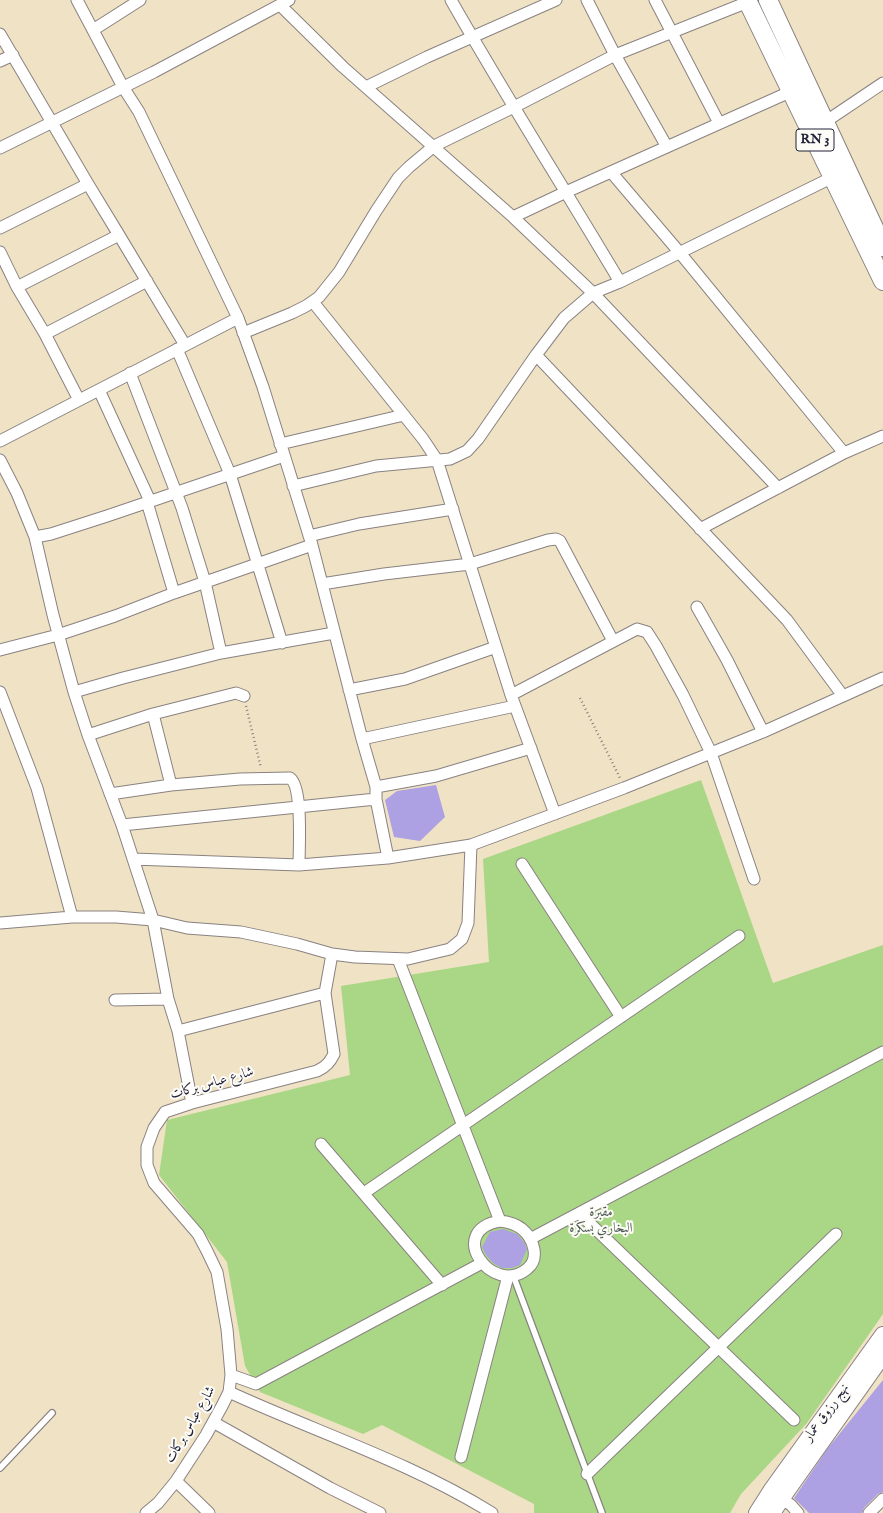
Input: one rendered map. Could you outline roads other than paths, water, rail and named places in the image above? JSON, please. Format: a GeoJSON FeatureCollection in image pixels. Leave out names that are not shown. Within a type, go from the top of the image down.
{"type":"FeatureCollection","features":[{"type":"Feature","properties":{"kind":"main road","name":"RN 3"},"geometry":{"type":"LineString","coordinates":[[768,0],[883,247]]}},
{"type":"Feature","properties":{"kind":"main road","name":"RN 3"},"geometry":{"type":"LineString","coordinates":[[747,1],[883,281]]}},
{"type":"Feature","properties":{"kind":"main road","name":"نهج رزوق عمار"},"geometry":{"type":"LineString","coordinates":[[776,1495],[883,1335]]}},
{"type":"Feature","properties":{"kind":"main road","name":"نهج رزوق عمار"},"geometry":{"type":"LineString","coordinates":[[776,1495],[883,1355]]}},
{"type":"Feature","properties":{"kind":"main road"},"geometry":{"type":"LineString","coordinates":[[757,1513],[776,1495]]}},
{"type":"Feature","properties":{"kind":"main road"},"geometry":{"type":"LineString","coordinates":[[772,1513],[776,1495]]}},
{"type":"Feature","properties":{"kind":"street"},"geometry":{"type":"LineString","coordinates":[[77,0],[123,87],[138,112],[238,318],[263,387],[311,541],[334,634],[376,787],[376,799],[388,858]]}},
{"type":"Feature","properties":{"kind":"street"},"geometry":{"type":"LineString","coordinates":[[93,30],[140,0]]}},
{"type":"Feature","properties":{"kind":"street"},"geometry":{"type":"LineString","coordinates":[[451,0],[471,37],[620,282]]}},
{"type":"Feature","properties":{"kind":"street"},"geometry":{"type":"LineString","coordinates":[[366,87],[471,37],[556,0]]}},
{"type":"Feature","properties":{"kind":"street"},"geometry":{"type":"LineString","coordinates":[[586,0],[667,147]]}},
{"type":"Feature","properties":{"kind":"street"},"geometry":{"type":"LineString","coordinates":[[655,0],[670,32],[719,123]]}},
{"type":"Feature","properties":{"kind":"street"},"geometry":{"type":"LineString","coordinates":[[243,333],[292,313],[313,302],[338,272],[398,178],[409,166],[434,146],[615,55],[747,1]]}},
{"type":"Feature","properties":{"kind":"street"},"geometry":{"type":"LineString","coordinates":[[0,148],[236,29],[284,2],[321,46],[513,217],[593,293],[778,488]]}},
{"type":"Feature","properties":{"kind":"street"},"geometry":{"type":"LineString","coordinates":[[0,34],[147,281],[181,347],[230,474],[282,643]]}},
{"type":"Feature","properties":{"kind":"street"},"geometry":{"type":"LineString","coordinates":[[0,61],[13,54]]}},
{"type":"Feature","properties":{"kind":"street"},"geometry":{"type":"LineString","coordinates":[[825,122],[883,84]]}},
{"type":"Feature","properties":{"kind":"street"},"geometry":{"type":"LineString","coordinates":[[513,217],[792,91]]}},
{"type":"Feature","properties":{"kind":"street"},"geometry":{"type":"LineString","coordinates":[[611,172],[680,253],[844,453]]}},
{"type":"Feature","properties":{"kind":"street"},"geometry":{"type":"LineString","coordinates":[[293,486],[376,466],[450,459],[467,451],[478,439],[536,355],[564,318],[593,293],[620,282],[680,253],[833,177]]}},
{"type":"Feature","properties":{"kind":"street"},"geometry":{"type":"LineString","coordinates":[[0,228],[88,184]]}},
{"type":"Feature","properties":{"kind":"street"},"geometry":{"type":"LineString","coordinates":[[18,287],[119,235]]}},
{"type":"Feature","properties":{"kind":"street"},"geometry":{"type":"LineString","coordinates":[[0,252],[79,400]]}},
{"type":"Feature","properties":{"kind":"street"},"geometry":{"type":"LineString","coordinates":[[45,334],[147,281]]}},
{"type":"Feature","properties":{"kind":"street"},"geometry":{"type":"LineString","coordinates":[[313,302],[404,415],[437,460],[511,695],[555,814]]}},
{"type":"Feature","properties":{"kind":"street"},"geometry":{"type":"LineString","coordinates":[[0,441],[238,318]]}},
{"type":"Feature","properties":{"kind":"street"},"geometry":{"type":"LineString","coordinates":[[536,355],[787,620],[843,696]]}},
{"type":"Feature","properties":{"kind":"street"},"geometry":{"type":"LineString","coordinates":[[130,373],[176,492],[206,582],[221,653]]}},
{"type":"Feature","properties":{"kind":"street"},"geometry":{"type":"LineString","coordinates":[[98,390],[148,502],[174,593]]}},
{"type":"Feature","properties":{"kind":"street"},"geometry":{"type":"LineString","coordinates":[[280,444],[404,415]]}},
{"type":"Feature","properties":{"kind":"street"},"geometry":{"type":"LineString","coordinates":[[700,529],[844,453],[883,436]]}},
{"type":"Feature","properties":{"kind":"street"},"geometry":{"type":"LineString","coordinates":[[35,537],[64,530],[284,456]]}},
{"type":"Feature","properties":{"kind":"street"},"geometry":{"type":"LineString","coordinates":[[0,460],[18,493],[35,537],[58,635],[74,692],[122,825],[153,920],[168,999],[178,1031],[192,1103]]}},
{"type":"Feature","properties":{"kind":"street"},"geometry":{"type":"LineString","coordinates":[[0,650],[58,635],[115,616],[174,593],[257,564],[311,541],[359,524],[453,509]]}},
{"type":"Feature","properties":{"kind":"street"},"geometry":{"type":"LineString","coordinates":[[322,584],[384,574],[470,564],[548,540],[556,539],[560,541],[613,642]]}},
{"type":"Feature","properties":{"kind":"street"},"geometry":{"type":"LineString","coordinates":[[697,607],[727,660],[763,732]]}},
{"type":"Feature","properties":{"kind":"street"},"geometry":{"type":"LineString","coordinates":[[511,695],[638,629],[647,632],[684,695],[711,753],[754,879]]}},
{"type":"Feature","properties":{"kind":"street"},"geometry":{"type":"LineString","coordinates":[[74,692],[221,653],[334,634]]}},
{"type":"Feature","properties":{"kind":"street"},"geometry":{"type":"LineString","coordinates":[[349,690],[405,679],[496,647]]}},
{"type":"Feature","properties":{"kind":"street"},"geometry":{"type":"LineString","coordinates":[[133,859],[299,865],[388,858],[471,845],[624,788],[763,732],[883,678]]}},
{"type":"Feature","properties":{"kind":"street"},"geometry":{"type":"LineString","coordinates":[[0,692],[38,788],[72,917]]}},
{"type":"Feature","properties":{"kind":"street"},"geometry":{"type":"LineString","coordinates":[[88,734],[153,714],[236,693],[244,696]]}},
{"type":"Feature","properties":{"kind":"street"},"geometry":{"type":"LineString","coordinates":[[362,739],[515,706]]}},
{"type":"Feature","properties":{"kind":"street"},"geometry":{"type":"LineString","coordinates":[[153,714],[171,785]]}},
{"type":"Feature","properties":{"kind":"street"},"geometry":{"type":"LineString","coordinates":[[376,787],[436,776],[531,748]]}},
{"type":"Feature","properties":{"kind":"street"},"geometry":{"type":"LineString","coordinates":[[110,794],[171,785],[240,779],[290,778],[293,780],[299,807],[299,865]]}},
{"type":"Feature","properties":{"kind":"street"},"geometry":{"type":"LineString","coordinates":[[122,825],[376,799]]}},
{"type":"Feature","properties":{"kind":"street"},"geometry":{"type":"LineString","coordinates":[[0,923],[72,917],[116,917],[153,920],[187,928],[241,932],[297,944],[332,954],[355,957],[408,959],[450,949],[462,939],[468,923],[471,845]]}},
{"type":"Feature","properties":{"kind":"street"},"geometry":{"type":"LineString","coordinates":[[522,864],[621,1017]]}},
{"type":"Feature","properties":{"kind":"street"},"geometry":{"type":"LineString","coordinates":[[364,1193],[739,936]]}},
{"type":"Feature","properties":{"kind":"street","name":"شارع عباس بركات"},"geometry":{"type":"LineString","coordinates":[[146,1513],[158,1503],[176,1481],[213,1422],[229,1392],[231,1375],[228,1329],[216,1272],[198,1234],[154,1183],[147,1165],[147,1147],[154,1128],[165,1112],[192,1103],[324,1068],[330,1062],[334,1054],[325,993],[332,954]]}},
{"type":"Feature","properties":{"kind":"street"},"geometry":{"type":"LineString","coordinates":[[398,959],[500,1221]]}},
{"type":"Feature","properties":{"kind":"street"},"geometry":{"type":"LineString","coordinates":[[178,1031],[325,993]]}},
{"type":"Feature","properties":{"kind":"street"},"geometry":{"type":"LineString","coordinates":[[115,1000],[168,999]]}},
{"type":"Feature","properties":{"kind":"street"},"geometry":{"type":"LineString","coordinates":[[530,1238],[883,1052]]}},
{"type":"Feature","properties":{"kind":"street"},"geometry":{"type":"LineString","coordinates":[[321,1144],[442,1285]]}},
{"type":"Feature","properties":{"kind":"street"},"geometry":{"type":"LineString","coordinates":[[579,1213],[794,1420]]}},
{"type":"Feature","properties":{"kind":"street"},"geometry":{"type":"LineString","coordinates":[[500,1221],[512,1223],[522,1229],[530,1238],[534,1249],[534,1260],[528,1268],[519,1274],[510,1276],[496,1273],[482,1263],[474,1247],[475,1237],[480,1228],[489,1223],[500,1221]]}},
{"type":"Feature","properties":{"kind":"street"},"geometry":{"type":"LineString","coordinates":[[587,1474],[836,1234]]}},
{"type":"Feature","properties":{"kind":"street"},"geometry":{"type":"LineString","coordinates":[[231,1375],[256,1384],[482,1263]]}},
{"type":"Feature","properties":{"kind":"street"},"geometry":{"type":"LineString","coordinates":[[461,1457],[510,1276]]}},
{"type":"Feature","properties":{"kind":"street"},"geometry":{"type":"LineString","coordinates":[[229,1392],[268,1410],[335,1436],[392,1461],[450,1489],[492,1513]]}},
{"type":"Feature","properties":{"kind":"street"},"geometry":{"type":"LineString","coordinates":[[213,1422],[324,1485],[380,1513]]}},
{"type":"Feature","properties":{"kind":"street"},"geometry":{"type":"LineString","coordinates":[[176,1481],[209,1513]]}},
{"type":"Feature","properties":{"kind":"street"},"geometry":{"type":"LineString","coordinates":[[776,1495],[798,1513]]}},
{"type":"Feature","properties":{"kind":"street"},"geometry":{"type":"LineString","coordinates":[[869,1513],[883,1499]]}},
{"type":"Feature","properties":{"kind":"lane"},"geometry":{"type":"LineString","coordinates":[[510,1276],[602,1513]]}},
{"type":"Feature","properties":{"kind":"lane"},"geometry":{"type":"LineString","coordinates":[[0,1468],[52,1413]]}},
{"type":"Feature","properties":{"kind":"park label","name":"مقبرة البخاري بسكرة"},"geometry":{"type":"Point","coordinates":[601,1222]}}]}
